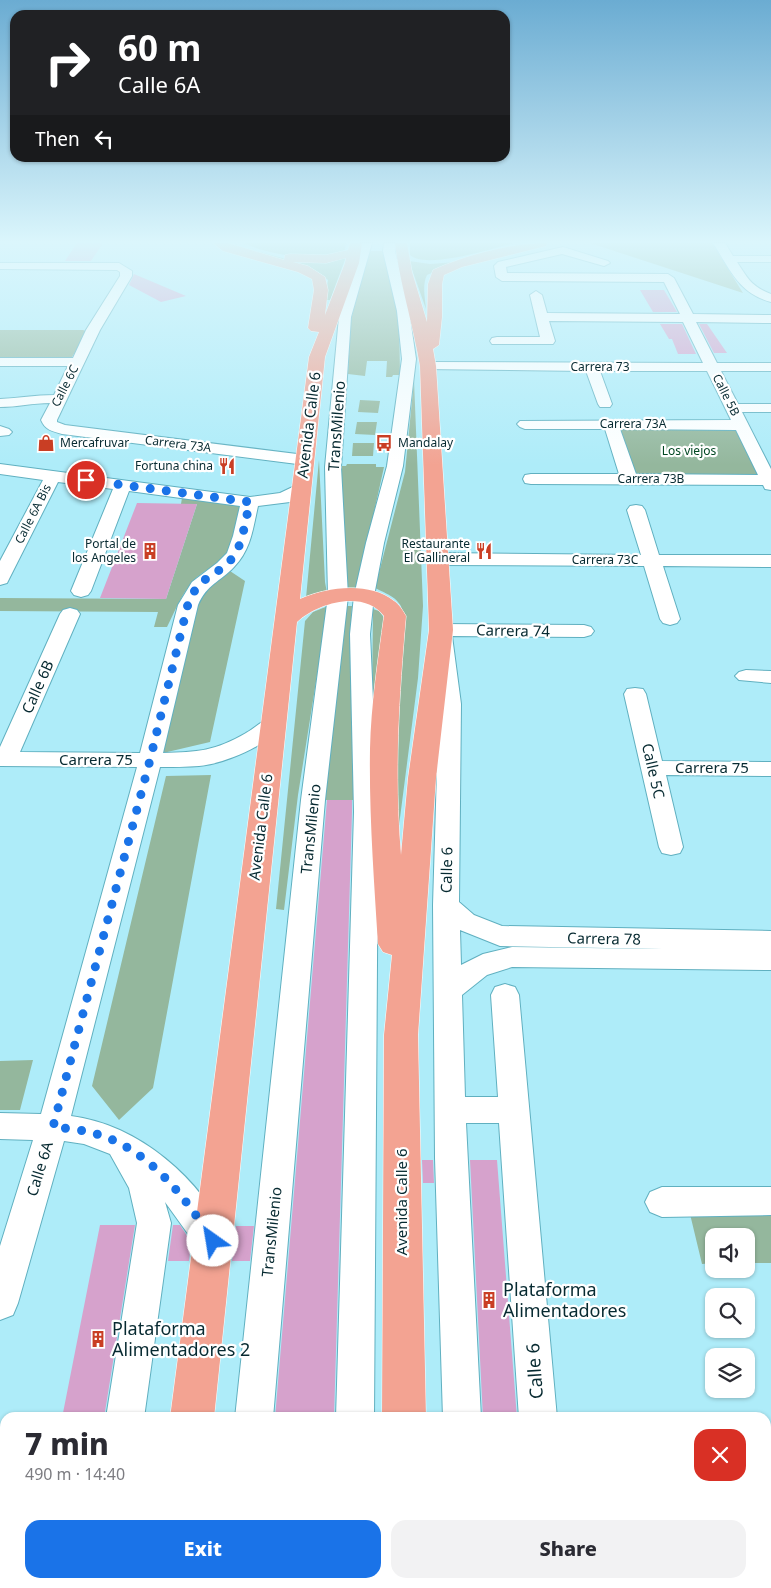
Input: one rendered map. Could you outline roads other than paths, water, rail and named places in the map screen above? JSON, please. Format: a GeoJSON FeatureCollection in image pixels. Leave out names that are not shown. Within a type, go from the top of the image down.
{"type":"FeatureCollection","features":[{"type":"Feature","properties":{"kind":"highway"},"geometry":{"type":"LineString","coordinates":[[317,357],[318,317]]}},
{"type":"Feature","properties":{"kind":"highway","name":"Avenida Calle 6"},"geometry":{"type":"LineString","coordinates":[[193,1412],[317,357],[339,317]]}},
{"type":"Feature","properties":{"kind":"highway","name":"Avenida Calle 6"},"geometry":{"type":"LineString","coordinates":[[404,1412],[401,1035],[421,788],[441,630],[439,558],[428,366],[422,332],[414,317]]}},
{"type":"Feature","properties":{"kind":"highway"},"geometry":{"type":"LineString","coordinates":[[428,366],[435,317]]}},
{"type":"Feature","properties":{"kind":"highway"},"geometry":{"type":"LineString","coordinates":[[285,621],[304,605],[324,598],[338,596],[364,596],[384,602],[392,608],[395,616],[382,748],[386,847],[401,1035]]}},
{"type":"Feature","properties":{"kind":"street","name":"Calle 6C"},"geometry":{"type":"LineString","coordinates":[[51,425],[49,420],[58,399],[102,317]]}},
{"type":"Feature","properties":{"kind":"street","name":"TransMilenio"},"geometry":{"type":"LineString","coordinates":[[255,1412],[312,809],[338,596],[333,457],[345,317]]}},
{"type":"Feature","properties":{"kind":"street"},"geometry":{"type":"LineString","coordinates":[[354,1412],[366,812],[360,651],[364,596],[375,543],[395,466],[408,375],[409,360],[404,317]]}},
{"type":"Feature","properties":{"kind":"street"},"geometry":{"type":"LineString","coordinates":[[497,342],[548,341],[542,317]]}},
{"type":"Feature","properties":{"kind":"street"},"geometry":{"type":"LineString","coordinates":[[558,317],[771,319]]}},
{"type":"Feature","properties":{"kind":"street","name":"Calle 5B"},"geometry":{"type":"LineString","coordinates":[[688,318],[770,482]]}},
{"type":"Feature","properties":{"kind":"street"},"geometry":{"type":"LineString","coordinates":[[0,362],[78,362]]}},
{"type":"Feature","properties":{"kind":"street","name":"Carrera 73"},"geometry":{"type":"LineString","coordinates":[[428,366],[771,367]]}},
{"type":"Feature","properties":{"kind":"street"},"geometry":{"type":"LineString","coordinates":[[592,367],[605,404]]}},
{"type":"Feature","properties":{"kind":"street"},"geometry":{"type":"LineString","coordinates":[[0,371],[52,371]]}},
{"type":"Feature","properties":{"kind":"street"},"geometry":{"type":"LineString","coordinates":[[0,393],[26,395],[29,399]]}},
{"type":"Feature","properties":{"kind":"street"},"geometry":{"type":"LineString","coordinates":[[0,403],[29,399],[58,399]]}},
{"type":"Feature","properties":{"kind":"street"},"geometry":{"type":"LineString","coordinates":[[732,408],[771,408]]}},
{"type":"Feature","properties":{"kind":"street","name":"Carrera 73A"},"geometry":{"type":"LineString","coordinates":[[525,424],[741,425]]}},
{"type":"Feature","properties":{"kind":"street"},"geometry":{"type":"LineString","coordinates":[[611,424],[628,479]]}},
{"type":"Feature","properties":{"kind":"street","name":"Carrera 73A"},"geometry":{"type":"LineString","coordinates":[[51,425],[62,429],[305,460]]}},
{"type":"Feature","properties":{"kind":"street"},"geometry":{"type":"LineString","coordinates":[[0,469],[111,481],[250,502],[284,498],[301,488]]}},
{"type":"Feature","properties":{"kind":"street","name":"Calle 6A Bis"},"geometry":{"type":"LineString","coordinates":[[0,579],[53,476]]}},
{"type":"Feature","properties":{"kind":"street","name":"Carrera 73B"},"geometry":{"type":"LineString","coordinates":[[531,479],[770,482]]}},
{"type":"Feature","properties":{"kind":"street"},"geometry":{"type":"LineString","coordinates":[[81,591],[111,481]]}},
{"type":"Feature","properties":{"kind":"street","name":"Calle 6A"},"geometry":{"type":"LineString","coordinates":[[0,1303],[53,1127],[193,592],[201,582],[230,562],[236,553],[250,502]]}},
{"type":"Feature","properties":{"kind":"street"},"geometry":{"type":"LineString","coordinates":[[636,510],[670,619]]}},
{"type":"Feature","properties":{"kind":"street","name":"Carrera 73C"},"geometry":{"type":"LineString","coordinates":[[439,558],[771,561]]}},
{"type":"Feature","properties":{"kind":"street","name":"Calle 6B"},"geometry":{"type":"LineString","coordinates":[[3,759],[70,614]]}},
{"type":"Feature","properties":{"kind":"street","name":"Carrera 74"},"geometry":{"type":"LineString","coordinates":[[441,630],[584,631]]}},
{"type":"Feature","properties":{"kind":"street","name":"Calle 6"},"geometry":{"type":"LineString","coordinates":[[441,630],[450,704],[446,905],[462,1412]]}},
{"type":"Feature","properties":{"kind":"street"},"geometry":{"type":"LineString","coordinates":[[746,676],[771,676]]}},
{"type":"Feature","properties":{"kind":"street","name":"Calle 5C"},"geometry":{"type":"LineString","coordinates":[[635,694],[671,847]]}},
{"type":"Feature","properties":{"kind":"street","name":"Carrera 75"},"geometry":{"type":"LineString","coordinates":[[3,759],[185,760],[214,756],[243,744],[273,724]]}},
{"type":"Feature","properties":{"kind":"street","name":"Carrera 75"},"geometry":{"type":"LineString","coordinates":[[652,768],[771,768]]}},
{"type":"Feature","properties":{"kind":"street","name":"Carrera 78"},"geometry":{"type":"LineString","coordinates":[[446,905],[465,922],[500,936],[769,955]]}},
{"type":"Feature","properties":{"kind":"street","name":"Carrera 78"},"geometry":{"type":"LineString","coordinates":[[448,992],[466,974],[479,965],[512,957],[769,955]]}},
{"type":"Feature","properties":{"kind":"street","name":"Calle 6"},"geometry":{"type":"LineString","coordinates":[[505,995],[538,1412]]}},
{"type":"Feature","properties":{"kind":"street"},"geometry":{"type":"LineString","coordinates":[[451,1110],[514,1110]]}},
{"type":"Feature","properties":{"kind":"street"},"geometry":{"type":"LineString","coordinates":[[0,1126],[53,1127],[85,1131],[122,1146],[146,1161],[171,1183],[197,1215],[213,1241]]}},
{"type":"Feature","properties":{"kind":"street"},"geometry":{"type":"LineString","coordinates":[[122,1146],[145,1185],[154,1223],[126,1412]]}},
{"type":"Feature","properties":{"kind":"street"},"geometry":{"type":"LineString","coordinates":[[662,1202],[771,1201]]}},
{"type":"Feature","properties":{"kind":"place","name":"Mercafruvar"},"geometry":{"type":"Point","coordinates":[46,443]}},
{"type":"Feature","properties":{"kind":"place","name":"Mandalay"},"geometry":{"type":"Point","coordinates":[384,443]}},
{"type":"Feature","properties":{"kind":"place","name":"Fortuna china"},"geometry":{"type":"Point","coordinates":[227,466]}},
{"type":"Feature","properties":{"kind":"place","name":"Portal de los Angeles"},"geometry":{"type":"Point","coordinates":[150,551]}},
{"type":"Feature","properties":{"kind":"place","name":"Restaurante El Gallineral"},"geometry":{"type":"Point","coordinates":[484,551]}},
{"type":"Feature","properties":{"kind":"place","name":"Plataforma Alimentadores"},"geometry":{"type":"Point","coordinates":[489,1300]}},
{"type":"Feature","properties":{"kind":"place","name":"Plataforma Alimentadores 2"},"geometry":{"type":"Point","coordinates":[98,1339]}},
{"type":"Feature","properties":{"kind":"park label","name":"Los viejos"},"geometry":{"type":"Point","coordinates":[689,451]}}]}
